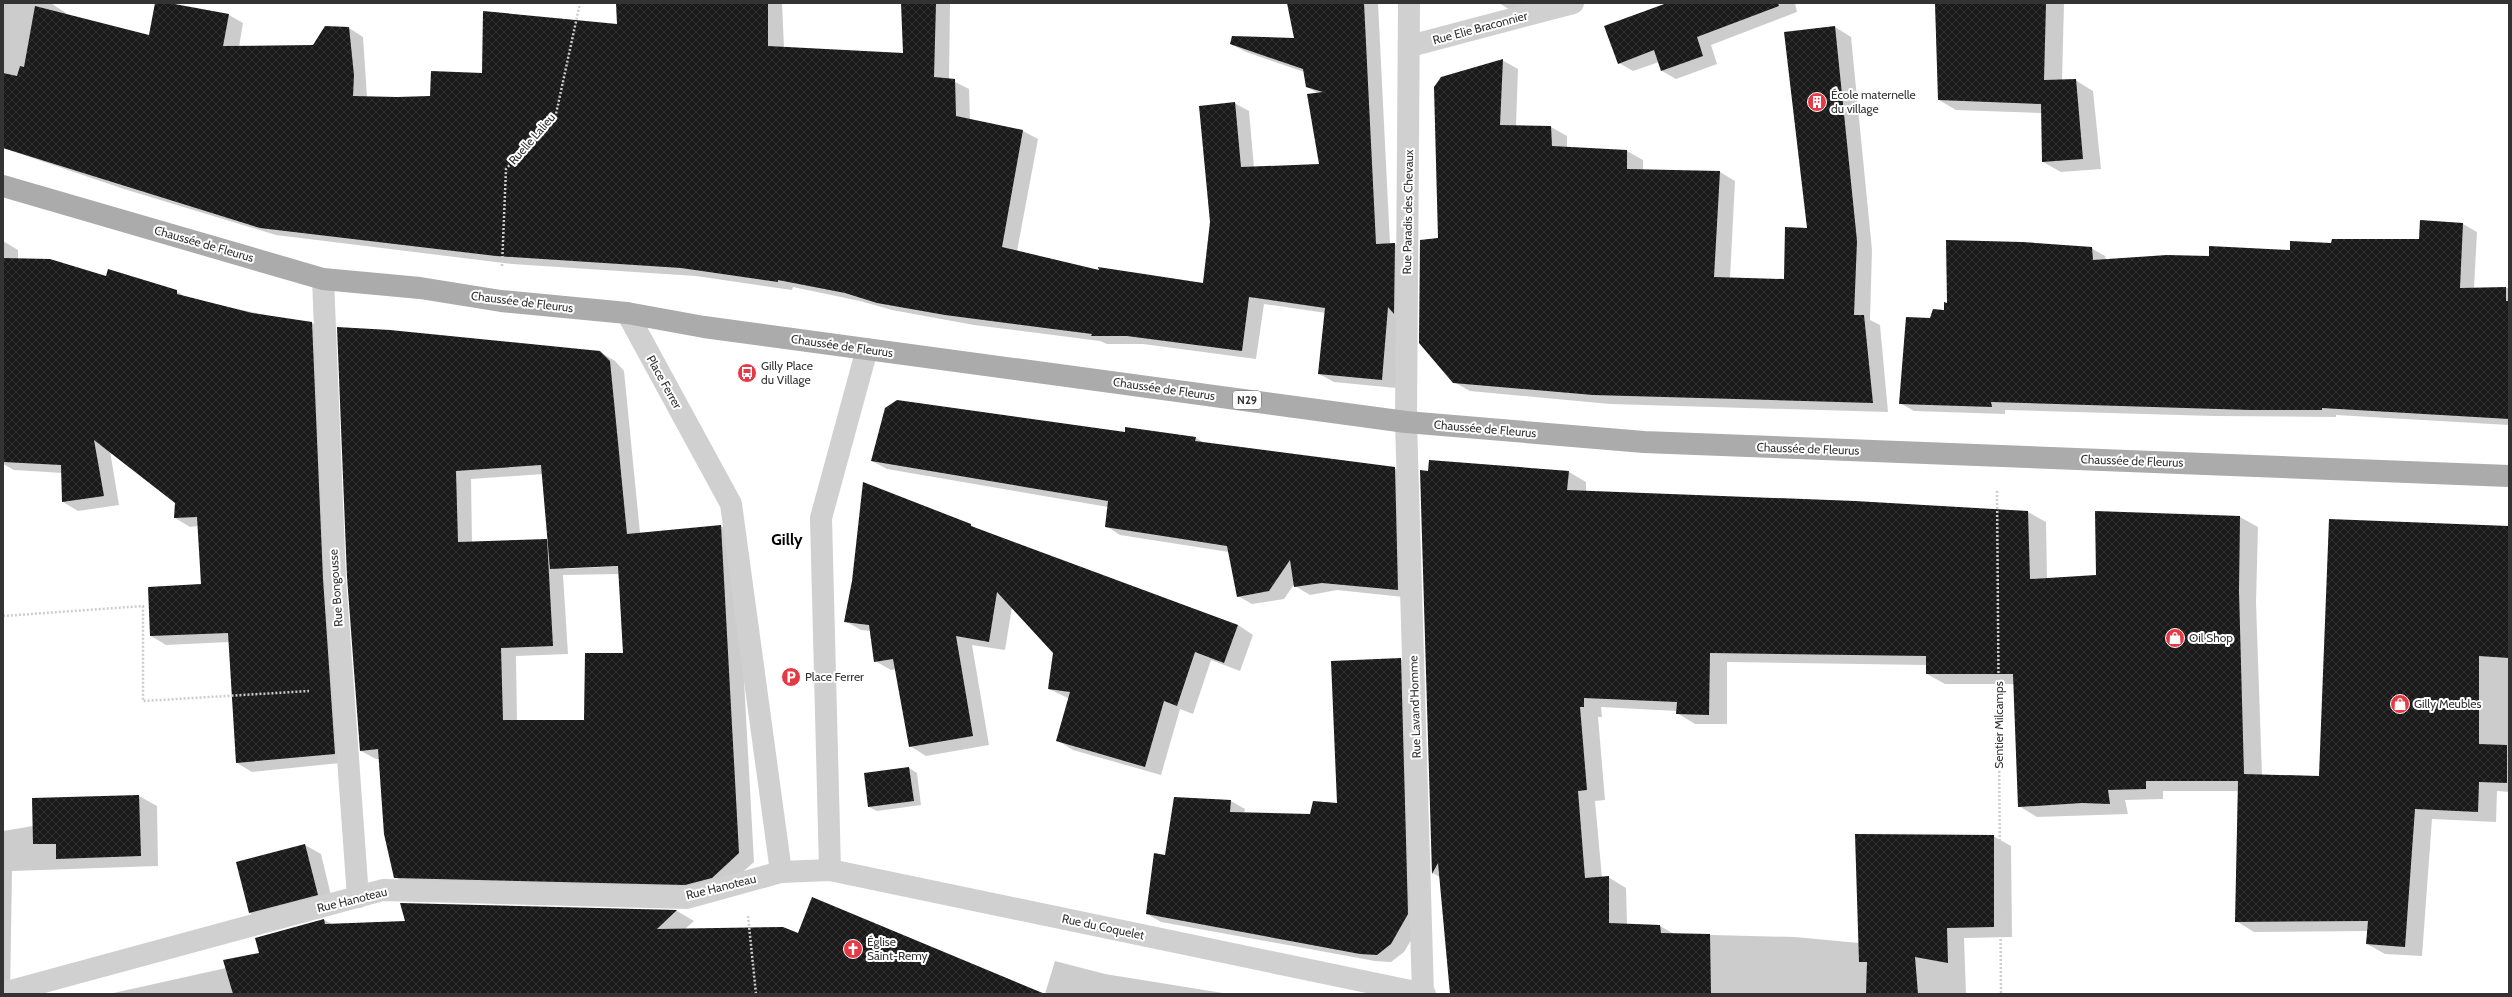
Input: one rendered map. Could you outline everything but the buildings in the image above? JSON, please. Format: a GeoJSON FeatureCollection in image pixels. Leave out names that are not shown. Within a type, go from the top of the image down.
{"type":"FeatureCollection","features":[{"type":"Feature","properties":{"kind":"main road","name":"Chaussée de Fleurus"},"geometry":{"type":"LineString","coordinates":[[3,186],[323,279],[420,288],[501,301],[627,313],[704,327],[1406,422],[1644,442],[2509,476]]}},
{"type":"Feature","properties":{"kind":"street","name":"Rue Paradis des Chevaux"},"geometry":{"type":"LineString","coordinates":[[1406,422],[1410,46],[1409,3]]}},
{"type":"Feature","properties":{"kind":"street","name":"Rue Elie Braconnier"},"geometry":{"type":"LineString","coordinates":[[1410,46],[1572,3]]}},
{"type":"Feature","properties":{"kind":"street","name":"Rue Bongousse"},"geometry":{"type":"LineString","coordinates":[[323,279],[335,578],[358,897]]}},
{"type":"Feature","properties":{"kind":"street","name":"Place Ferrer"},"geometry":{"type":"LineString","coordinates":[[627,313],[731,504],[781,872]]}},
{"type":"Feature","properties":{"kind":"street"},"geometry":{"type":"LineString","coordinates":[[830,870],[821,518],[867,349]]}},
{"type":"Feature","properties":{"kind":"street","name":"Rue Lavand'Homme"},"geometry":{"type":"LineString","coordinates":[[1406,422],[1424,994]]}},
{"type":"Feature","properties":{"kind":"street","name":"Rue du Coquelet"},"geometry":{"type":"LineString","coordinates":[[781,872],[830,870],[1424,994]]}},
{"type":"Feature","properties":{"kind":"street","name":"Rue Hanoteau"},"geometry":{"type":"LineString","coordinates":[[3,993],[383,890],[687,898],[781,872]]}},
{"type":"Feature","properties":{"kind":"path","name":"Ruelle Lalieu"},"geometry":{"type":"LineString","coordinates":[[501,301],[506,169],[556,114],[580,3]]}},
{"type":"Feature","properties":{"kind":"path","name":"Sentier Milcamps"},"geometry":{"type":"LineString","coordinates":[[1997,456],[2001,994]]}},
{"type":"Feature","properties":{"kind":"path"},"geometry":{"type":"LineString","coordinates":[[3,616],[142,606],[143,701],[343,690]]}},
{"type":"Feature","properties":{"kind":"path"},"geometry":{"type":"LineString","coordinates":[[745,882],[756,994]]}},
{"type":"Feature","properties":{"kind":"place","name":"École maternelle du village"},"geometry":{"type":"Point","coordinates":[1817,102]}},
{"type":"Feature","properties":{"kind":"place","name":"Gilly Place du Village"},"geometry":{"type":"Point","coordinates":[747,373]}},
{"type":"Feature","properties":{"kind":"place","name":"Oil Shop"},"geometry":{"type":"Point","coordinates":[2175,638]}},
{"type":"Feature","properties":{"kind":"place","name":"Place Ferrer"},"geometry":{"type":"Point","coordinates":[791,677]}},
{"type":"Feature","properties":{"kind":"place","name":"Gilly Meubles"},"geometry":{"type":"Point","coordinates":[2400,704]}},
{"type":"Feature","properties":{"kind":"place","name":"Église Saint-Remy"},"geometry":{"type":"Point","coordinates":[853,949]}},
{"type":"Feature","properties":{"kind":"district","name":"Gilly"},"geometry":{"type":"Point","coordinates":[787,539]}}]}
